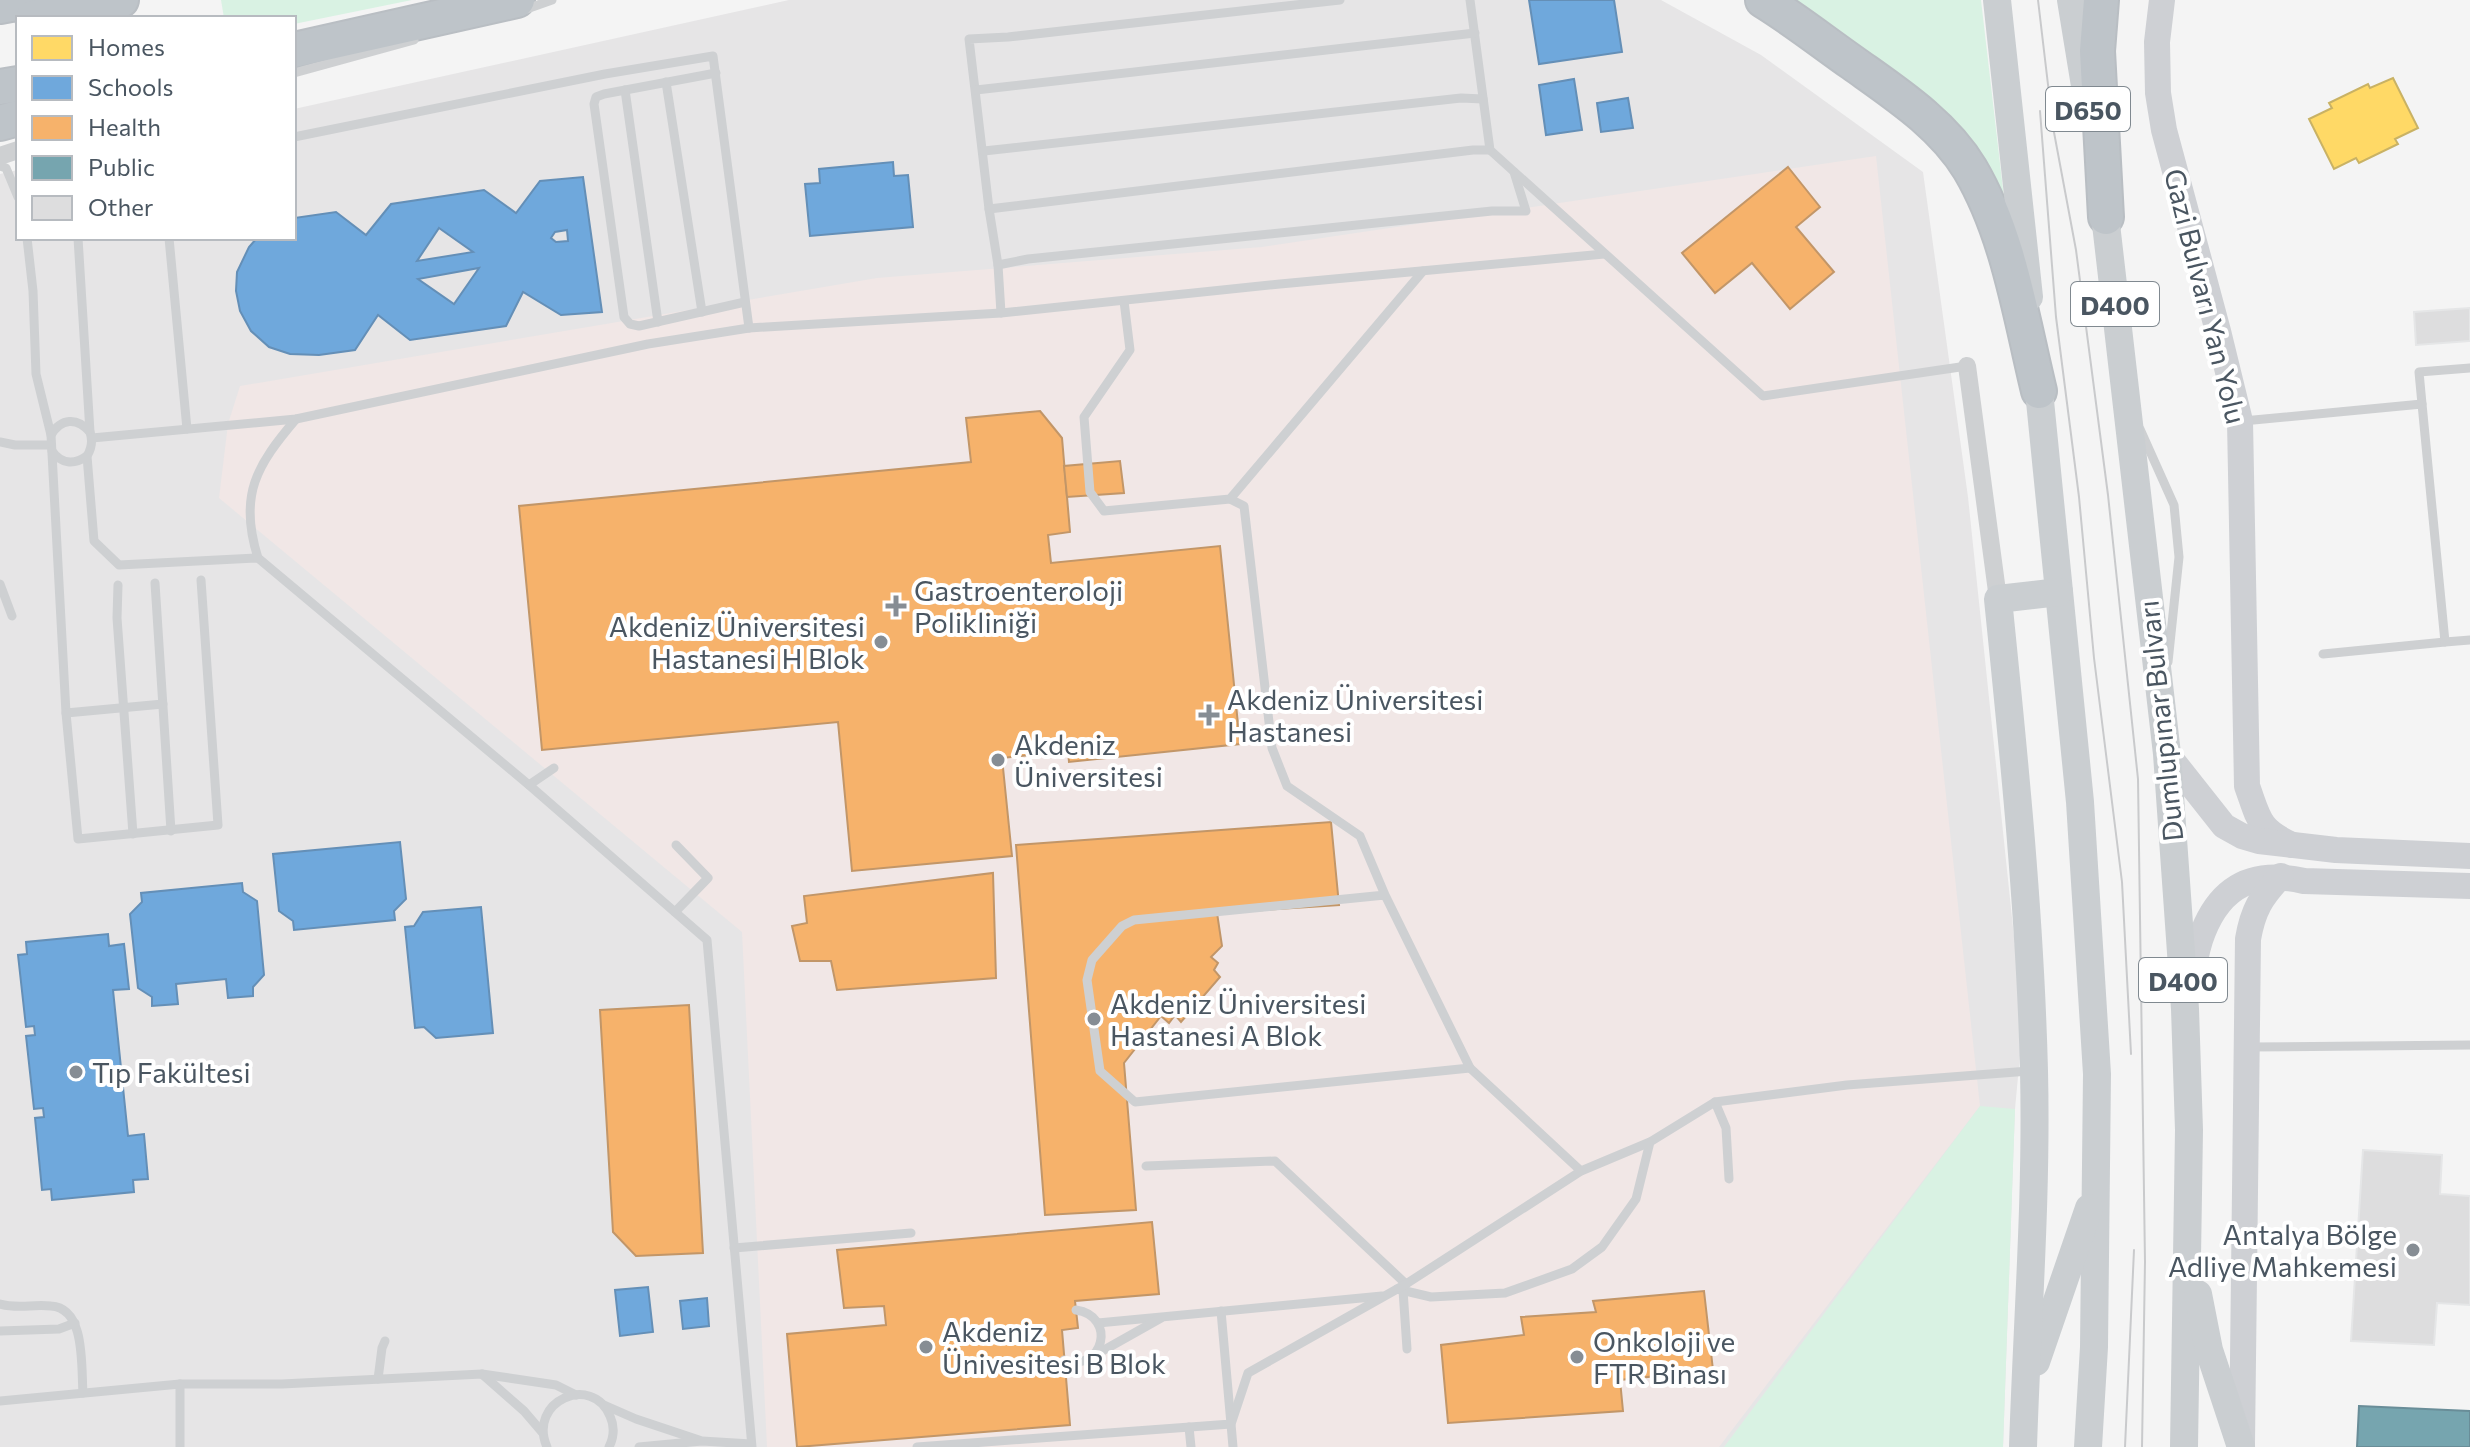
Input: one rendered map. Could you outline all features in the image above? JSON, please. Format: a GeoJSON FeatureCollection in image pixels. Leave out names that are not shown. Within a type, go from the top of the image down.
{"type":"FeatureCollection","features":[{"type":"Feature","properties":{"kind":"highway"},"geometry":{"type":"LineString","coordinates":[[0,6],[32,0]]}},
{"type":"Feature","properties":{"kind":"highway"},"geometry":{"type":"LineString","coordinates":[[43,16],[121,0]]}},
{"type":"Feature","properties":{"kind":"highway"},"geometry":{"type":"LineString","coordinates":[[296,32],[463,0]]}},
{"type":"Feature","properties":{"kind":"highway"},"geometry":{"type":"LineString","coordinates":[[1763,0],[1912,105],[1944,136],[1969,167],[1988,206],[2007,259],[2039,391]]}},
{"type":"Feature","properties":{"kind":"highway","name":"D400"},"geometry":{"type":"LineString","coordinates":[[2101,0],[2097,51],[2106,217]]}},
{"type":"Feature","properties":{"kind":"highway"},"geometry":{"type":"LineString","coordinates":[[296,50],[516,6]]}},
{"type":"Feature","properties":{"kind":"main road"},"geometry":{"type":"LineString","coordinates":[[1997,0],[2039,391],[2084,862],[2097,1074],[2098,1185],[2088,1447]]}},
{"type":"Feature","properties":{"kind":"main road","name":"Dumlupınar Bulvarı"},"geometry":{"type":"LineString","coordinates":[[2071,0],[2106,217],[2167,754],[2185,1009],[2189,1130],[2184,1447]]}},
{"type":"Feature","properties":{"kind":"main road","name":"Gazi Bulvarı Yan Yolu"},"geometry":{"type":"LineString","coordinates":[[2162,0],[2157,42],[2158,93],[2164,130],[2240,421],[2247,786],[2262,826],[2292,845]]}},
{"type":"Feature","properties":{"kind":"main road"},"geometry":{"type":"LineString","coordinates":[[2023,1447],[2034,1199],[2034,1070],[2016,775],[1998,599],[2059,592]]}},
{"type":"Feature","properties":{"kind":"main road"},"geometry":{"type":"LineString","coordinates":[[2167,754],[2224,826],[2242,836],[2259,841],[2336,850],[2470,856]]}},
{"type":"Feature","properties":{"kind":"main road"},"geometry":{"type":"LineString","coordinates":[[2218,818],[2247,786]]}},
{"type":"Feature","properties":{"kind":"main road"},"geometry":{"type":"LineString","coordinates":[[2185,1009],[2202,933],[2217,907],[2232,891],[2252,879],[2281,876],[2304,881],[2470,886]]}},
{"type":"Feature","properties":{"kind":"main road"},"geometry":{"type":"LineString","coordinates":[[2242,1447],[2248,939],[2252,916],[2263,895],[2281,876]]}},
{"type":"Feature","properties":{"kind":"main road"},"geometry":{"type":"LineString","coordinates":[[2025,1392],[2098,1185]]}},
{"type":"Feature","properties":{"kind":"main road"},"geometry":{"type":"LineString","coordinates":[[2188,1240],[2209,1350],[2242,1447]]}},
{"type":"Feature","properties":{"kind":"street"},"geometry":{"type":"LineString","coordinates":[[1967,366],[1998,599]]}},
{"type":"Feature","properties":{"kind":"lane"},"geometry":{"type":"LineString","coordinates":[[516,6],[552,0]]}},
{"type":"Feature","properties":{"kind":"lane"},"geometry":{"type":"LineString","coordinates":[[1001,313],[998,265],[969,39],[1340,0]]}},
{"type":"Feature","properties":{"kind":"lane"},"geometry":{"type":"LineString","coordinates":[[1470,0],[1490,150],[1763,396],[1967,366]]}},
{"type":"Feature","properties":{"kind":"lane"},"geometry":{"type":"LineString","coordinates":[[976,90],[1475,33]]}},
{"type":"Feature","properties":{"kind":"lane"},"geometry":{"type":"LineString","coordinates":[[296,72],[429,36]]}},
{"type":"Feature","properties":{"kind":"lane"},"geometry":{"type":"LineString","coordinates":[[296,137],[605,74],[713,56],[749,328]]}},
{"type":"Feature","properties":{"kind":"lane"},"geometry":{"type":"LineString","coordinates":[[716,73],[596,97],[596,120],[624,317],[630,324],[639,326],[745,302]]}},
{"type":"Feature","properties":{"kind":"lane"},"geometry":{"type":"LineString","coordinates":[[666,82],[702,312]]}},
{"type":"Feature","properties":{"kind":"lane"},"geometry":{"type":"LineString","coordinates":[[625,90],[658,322]]}},
{"type":"Feature","properties":{"kind":"lane"},"geometry":{"type":"LineString","coordinates":[[984,151],[1461,98],[1483,99]]}},
{"type":"Feature","properties":{"kind":"lane"},"geometry":{"type":"LineString","coordinates":[[989,209],[1490,150]]}},
{"type":"Feature","properties":{"kind":"lane"},"geometry":{"type":"LineString","coordinates":[[0,166],[6,168],[16,192]]}},
{"type":"Feature","properties":{"kind":"lane"},"geometry":{"type":"LineString","coordinates":[[998,265],[1028,259],[1492,211],[1526,211],[1514,172]]}},
{"type":"Feature","properties":{"kind":"lane"},"geometry":{"type":"LineString","coordinates":[[27,240],[33,291],[36,374],[51,443],[56,457],[72,463],[87,456]]}},
{"type":"Feature","properties":{"kind":"lane"},"geometry":{"type":"LineString","coordinates":[[78,240],[91,435],[87,456],[94,541],[119,565],[258,558]]}},
{"type":"Feature","properties":{"kind":"lane"},"geometry":{"type":"LineString","coordinates":[[169,240],[187,429]]}},
{"type":"Feature","properties":{"kind":"lane"},"geometry":{"type":"LineString","coordinates":[[91,435],[296,419],[648,344],[749,328],[1001,313],[1604,254]]}},
{"type":"Feature","properties":{"kind":"lane"},"geometry":{"type":"LineString","coordinates":[[1230,499],[1423,271]]}},
{"type":"Feature","properties":{"kind":"lane"},"geometry":{"type":"LineString","coordinates":[[1124,301],[1130,350],[1084,417],[1090,492],[1104,511],[1230,499],[1244,506],[1272,748],[1287,786],[1360,836],[1385,895],[1470,1068],[1581,1171]]}},
{"type":"Feature","properties":{"kind":"lane"},"geometry":{"type":"LineString","coordinates":[[2445,642],[2419,372],[2470,368]]}},
{"type":"Feature","properties":{"kind":"lane"},"geometry":{"type":"LineString","coordinates":[[2240,421],[2422,404]]}},
{"type":"Feature","properties":{"kind":"lane"},"geometry":{"type":"LineString","coordinates":[[296,419],[270,449],[256,476],[249,505],[252,539],[258,558],[529,785],[707,940],[752,1445],[702,1441],[639,1447]]}},
{"type":"Feature","properties":{"kind":"lane"},"geometry":{"type":"LineString","coordinates":[[91,435],[83,425],[64,421],[56,426],[51,443],[66,713],[78,839],[218,825],[201,580]]}},
{"type":"Feature","properties":{"kind":"lane"},"geometry":{"type":"LineString","coordinates":[[0,442],[15,445],[51,443]]}},
{"type":"Feature","properties":{"kind":"lane"},"geometry":{"type":"LineString","coordinates":[[155,583],[171,831]]}},
{"type":"Feature","properties":{"kind":"lane"},"geometry":{"type":"LineString","coordinates":[[0,584],[12,616]]}},
{"type":"Feature","properties":{"kind":"lane"},"geometry":{"type":"LineString","coordinates":[[118,585],[117,618],[133,834]]}},
{"type":"Feature","properties":{"kind":"lane"},"geometry":{"type":"LineString","coordinates":[[2323,654],[2470,640]]}},
{"type":"Feature","properties":{"kind":"lane"},"geometry":{"type":"LineString","coordinates":[[66,713],[163,704]]}},
{"type":"Feature","properties":{"kind":"lane"},"geometry":{"type":"LineString","coordinates":[[529,785],[554,768]]}},
{"type":"Feature","properties":{"kind":"lane"},"geometry":{"type":"LineString","coordinates":[[675,912],[708,878],[676,845]]}},
{"type":"Feature","properties":{"kind":"lane"},"geometry":{"type":"LineString","coordinates":[[1385,895],[1134,920],[1122,926],[1092,960],[1087,980],[1100,1071],[1135,1102],[1470,1068]]}},
{"type":"Feature","properties":{"kind":"lane"},"geometry":{"type":"LineString","coordinates":[[2246,1047],[2470,1045]]}},
{"type":"Feature","properties":{"kind":"lane"},"geometry":{"type":"LineString","coordinates":[[1231,1424],[1248,1373],[1402,1288],[1581,1171],[1650,1142],[1715,1102],[1847,1085],[2034,1070]]}},
{"type":"Feature","properties":{"kind":"lane"},"geometry":{"type":"LineString","coordinates":[[1715,1102],[1726,1128],[1729,1179]]}},
{"type":"Feature","properties":{"kind":"lane"},"geometry":{"type":"LineString","coordinates":[[1146,1166],[1275,1161],[1402,1288],[1431,1297],[1505,1293],[1572,1269],[1602,1247],[1636,1199],[1650,1142]]}},
{"type":"Feature","properties":{"kind":"lane"},"geometry":{"type":"LineString","coordinates":[[734,1248],[911,1233]]}},
{"type":"Feature","properties":{"kind":"lane"},"geometry":{"type":"LineString","coordinates":[[1402,1288],[1407,1349]]}},
{"type":"Feature","properties":{"kind":"lane"},"geometry":{"type":"LineString","coordinates":[[1098,1323],[1386,1295]]}},
{"type":"Feature","properties":{"kind":"lane"},"geometry":{"type":"LineString","coordinates":[[0,1304],[10,1307],[52,1306],[67,1312],[75,1323],[83,1393]]}},
{"type":"Feature","properties":{"kind":"lane"},"geometry":{"type":"LineString","coordinates":[[1076,1310],[1087,1312],[1098,1323],[1102,1333],[1101,1342],[1092,1356]]}},
{"type":"Feature","properties":{"kind":"lane"},"geometry":{"type":"LineString","coordinates":[[1221,1311],[1233,1447]]}},
{"type":"Feature","properties":{"kind":"lane"},"geometry":{"type":"LineString","coordinates":[[1064,1360],[1076,1363],[1164,1317]]}},
{"type":"Feature","properties":{"kind":"lane"},"geometry":{"type":"LineString","coordinates":[[0,1331],[59,1329],[75,1323]]}},
{"type":"Feature","properties":{"kind":"lane"},"geometry":{"type":"LineString","coordinates":[[378,1379],[385,1341]]}},
{"type":"Feature","properties":{"kind":"lane"},"geometry":{"type":"LineString","coordinates":[[0,1401],[180,1384],[282,1384],[482,1374],[556,1385],[576,1395]]}},
{"type":"Feature","properties":{"kind":"lane"},"geometry":{"type":"LineString","coordinates":[[482,1374],[524,1411],[542,1432]]}},
{"type":"Feature","properties":{"kind":"lane"},"geometry":{"type":"LineString","coordinates":[[180,1384],[180,1447]]}},
{"type":"Feature","properties":{"kind":"lane"},"geometry":{"type":"LineString","coordinates":[[546,1447],[542,1432],[548,1411],[565,1397],[576,1395],[586,1395],[636,1419],[702,1441]]}},
{"type":"Feature","properties":{"kind":"lane"},"geometry":{"type":"LineString","coordinates":[[602,1404],[614,1431],[609,1447]]}},
{"type":"Feature","properties":{"kind":"lane"},"geometry":{"type":"LineString","coordinates":[[917,1447],[1231,1424]]}},
{"type":"Feature","properties":{"kind":"lane"},"geometry":{"type":"LineString","coordinates":[[1189,1427],[1191,1447]]}},
{"type":"Feature","properties":{"kind":"shaded area","name":"Akdeniz Üniversitesi"},"geometry":{"type":"Polygon","coordinates":[[[789,0],[1661,0],[1761,55],[1923,172],[1968,497],[2023,1023],[2015,1109],[2003,1447],[0,1447],[0,174],[16,170],[16,240],[296,240],[296,109],[789,0]]]}},
{"type":"Feature","properties":{"kind":"shaded area","name":"Akdeniz Üniversitesi Hastanesi"},"geometry":{"type":"Polygon","coordinates":[[[1876,156],[1980,1106],[1719,1447],[767,1447],[742,932],[219,498],[228,424],[240,386],[877,278],[1262,247],[1876,156]]]}},
{"type":"Feature","properties":{"kind":"green space"},"geometry":{"type":"Polygon","coordinates":[[[221,0],[412,0],[296,24],[296,16],[224,16],[221,0]]]}},
{"type":"Feature","properties":{"kind":"green space"},"geometry":{"type":"Polygon","coordinates":[[[1791,0],[1981,0],[2004,198],[1974,143],[1939,107],[1791,0]]]}},
{"type":"Feature","properties":{"kind":"green space"},"geometry":{"type":"Polygon","coordinates":[[[1980,1106],[2015,1109],[2003,1447],[1724,1447],[1980,1106]]]}},
{"type":"Feature","properties":{"kind":"building: Homes"},"geometry":{"type":"Polygon","coordinates":[[[2393,78],[2418,128],[2395,139],[2398,144],[2359,163],[2356,158],[2334,169],[2309,119],[2332,108],[2329,103],[2368,84],[2370,88],[2393,78]]]}},
{"type":"Feature","properties":{"kind":"building: Schools"},"geometry":{"type":"Polygon","coordinates":[[[1529,0],[1614,0],[1622,52],[1539,64],[1529,0]]]}},
{"type":"Feature","properties":{"kind":"building: Schools"},"geometry":{"type":"Polygon","coordinates":[[[1574,79],[1582,130],[1546,135],[1539,85],[1574,79]]]}},
{"type":"Feature","properties":{"kind":"building: Schools"},"geometry":{"type":"Polygon","coordinates":[[[1628,98],[1633,128],[1601,132],[1597,103],[1628,98]]]}},
{"type":"Feature","properties":{"kind":"building: Schools"},"geometry":{"type":"Polygon","coordinates":[[[893,162],[894,176],[908,175],[913,227],[810,236],[805,184],[820,183],[819,169],[893,162]]]}},
{"type":"Feature","properties":{"kind":"building: Schools"},"geometry":{"type":"Polygon","coordinates":[[[583,177],[602,312],[561,315],[523,292],[506,326],[410,340],[378,315],[355,350],[319,355],[290,354],[269,347],[251,331],[240,311],[236,291],[237,272],[249,247],[255,240],[296,240],[296,218],[336,212],[366,235],[391,204],[484,190],[516,213],[540,181],[583,177]],[[439,228],[417,261],[473,252],[439,228]],[[567,230],[555,232],[551,238],[556,242],[568,241],[567,230]],[[479,268],[418,279],[454,304],[479,268]]]}},
{"type":"Feature","properties":{"kind":"building: Schools"},"geometry":{"type":"Polygon","coordinates":[[[400,842],[406,899],[394,911],[395,920],[294,930],[293,921],[279,911],[273,854],[400,842]]]}},
{"type":"Feature","properties":{"kind":"building: Schools","name":"Tıp Fakültesi"},"geometry":{"type":"Polygon","coordinates":[[[242,883],[243,892],[257,901],[264,975],[253,987],[253,996],[228,998],[226,979],[176,984],[178,1004],[152,1006],[152,997],[138,988],[130,914],[142,902],[141,893],[242,883]]]}},
{"type":"Feature","properties":{"kind":"building: Schools"},"geometry":{"type":"Polygon","coordinates":[[[481,907],[493,1033],[436,1038],[424,1027],[415,1028],[405,927],[414,926],[423,912],[481,907]]]}},
{"type":"Feature","properties":{"kind":"building: Schools","name":"Tıp Fakültesi"},"geometry":{"type":"Polygon","coordinates":[[[108,934],[109,946],[124,944],[129,989],[113,990],[128,1136],[144,1134],[148,1179],[133,1180],[134,1192],[52,1200],[51,1189],[42,1190],[35,1118],[44,1117],[43,1108],[34,1109],[26,1036],[35,1035],[34,1026],[26,1027],[18,955],[27,954],[26,942],[108,934]]]}},
{"type":"Feature","properties":{"kind":"building: Schools"},"geometry":{"type":"Polygon","coordinates":[[[648,1287],[653,1332],[620,1336],[615,1290],[648,1287]]]}},
{"type":"Feature","properties":{"kind":"building: Schools"},"geometry":{"type":"Polygon","coordinates":[[[707,1298],[709,1326],[683,1329],[680,1301],[707,1298]]]}},
{"type":"Feature","properties":{"kind":"building: Health"},"geometry":{"type":"Polygon","coordinates":[[[1788,167],[1820,207],[1796,227],[1834,272],[1790,309],[1752,263],[1715,293],[1682,253],[1788,167]]]}},
{"type":"Feature","properties":{"kind":"building: Health","name":"Akdeniz Üniversitesi Hastanesi H Blok"},"geometry":{"type":"Polygon","coordinates":[[[1040,411],[1062,438],[1070,532],[1048,535],[1051,563],[1220,546],[1240,744],[1069,762],[1067,739],[1038,742],[1039,754],[1002,758],[1012,856],[852,871],[838,722],[542,750],[519,506],[971,462],[966,418],[1040,411]]]}},
{"type":"Feature","properties":{"kind":"building: Health"},"geometry":{"type":"Polygon","coordinates":[[[1120,461],[1124,493],[1067,497],[1064,466],[1120,461]]]}},
{"type":"Feature","properties":{"kind":"building: Health","name":"Akdeniz Üniversitesi Hastanesi A Blok"},"geometry":{"type":"Polygon","coordinates":[[[1331,822],[1339,905],[1217,913],[1222,946],[1211,957],[1218,963],[1214,970],[1220,977],[1181,1022],[1175,1015],[1169,1023],[1161,1016],[1124,1063],[1136,1210],[1045,1215],[1016,845],[1331,822]]]}},
{"type":"Feature","properties":{"kind":"building: Health"},"geometry":{"type":"Polygon","coordinates":[[[993,873],[996,978],[837,990],[831,961],[800,961],[792,926],[807,923],[804,896],[993,873]]]}},
{"type":"Feature","properties":{"kind":"building: Health"},"geometry":{"type":"Polygon","coordinates":[[[689,1005],[703,1253],[636,1256],[613,1232],[600,1010],[689,1005]]]}},
{"type":"Feature","properties":{"kind":"building: Health","name":"Akdeniz Ünivesitesi B Blok"},"geometry":{"type":"Polygon","coordinates":[[[1152,1222],[1159,1294],[1075,1301],[1078,1328],[1062,1330],[1070,1425],[797,1447],[787,1334],[886,1325],[884,1306],[844,1308],[837,1250],[1152,1222]]]}},
{"type":"Feature","properties":{"kind":"building: Health","name":"Onkoloji ve FTR Binası"},"geometry":{"type":"Polygon","coordinates":[[[1704,1291],[1713,1370],[1620,1380],[1623,1411],[1448,1423],[1441,1345],[1524,1335],[1521,1317],[1596,1312],[1593,1301],[1704,1291]]]}},
{"type":"Feature","properties":{"kind":"building: Public"},"geometry":{"type":"Polygon","coordinates":[[[2359,1406],[2470,1411],[2470,1447],[2357,1447],[2359,1406]]]}},
{"type":"Feature","properties":{"kind":"building: Other"},"geometry":{"type":"Polygon","coordinates":[[[2470,308],[2470,341],[2416,345],[2414,312],[2470,308]]]}},
{"type":"Feature","properties":{"kind":"building: Other","name":"Antalya Bölge Adliye Mahkemesi"},"geometry":{"type":"Polygon","coordinates":[[[2363,1150],[2442,1155],[2440,1194],[2470,1196],[2470,1305],[2437,1303],[2434,1345],[2351,1341],[2363,1150]]]}},
{"type":"Feature","properties":{"kind":"tram line"},"geometry":{"type":"LineString","coordinates":[[2038,0],[2053,127],[2076,250],[2108,495],[2138,779],[2145,1262],[2142,1447]]}},
{"type":"Feature","properties":{"kind":"tram line"},"geometry":{"type":"LineString","coordinates":[[2040,111],[2056,317],[2122,882],[2131,1054]]}},
{"type":"Feature","properties":{"kind":"tram line"},"geometry":{"type":"LineString","coordinates":[[2125,1447],[2134,1250]]}},
{"type":"Feature","properties":{"kind":"place","name":"Gastroenteroloji Polikliniği"},"geometry":{"type":"Point","coordinates":[896,606]}},
{"type":"Feature","properties":{"kind":"place","name":"Akdeniz Üniversitesi Hastanesi H Blok"},"geometry":{"type":"Point","coordinates":[881,642]}},
{"type":"Feature","properties":{"kind":"place","name":"Akdeniz Üniversitesi Hastanesi"},"geometry":{"type":"Point","coordinates":[1209,715]}},
{"type":"Feature","properties":{"kind":"place","name":"Akdeniz Üniversitesi"},"geometry":{"type":"Point","coordinates":[998,760]}},
{"type":"Feature","properties":{"kind":"place","name":"Akdeniz Üniversitesi Hastanesi A Blok"},"geometry":{"type":"Point","coordinates":[1094,1019]}},
{"type":"Feature","properties":{"kind":"place","name":"Tıp Fakültesi"},"geometry":{"type":"Point","coordinates":[76,1072]}},
{"type":"Feature","properties":{"kind":"place","name":"Antalya Bölge Adliye Mahkemesi"},"geometry":{"type":"Point","coordinates":[2413,1250]}},
{"type":"Feature","properties":{"kind":"place","name":"Akdeniz Ünivesitesi B Blok"},"geometry":{"type":"Point","coordinates":[926,1347]}},
{"type":"Feature","properties":{"kind":"place","name":"Onkoloji ve FTR Binası"},"geometry":{"type":"Point","coordinates":[1577,1357]}}]}
